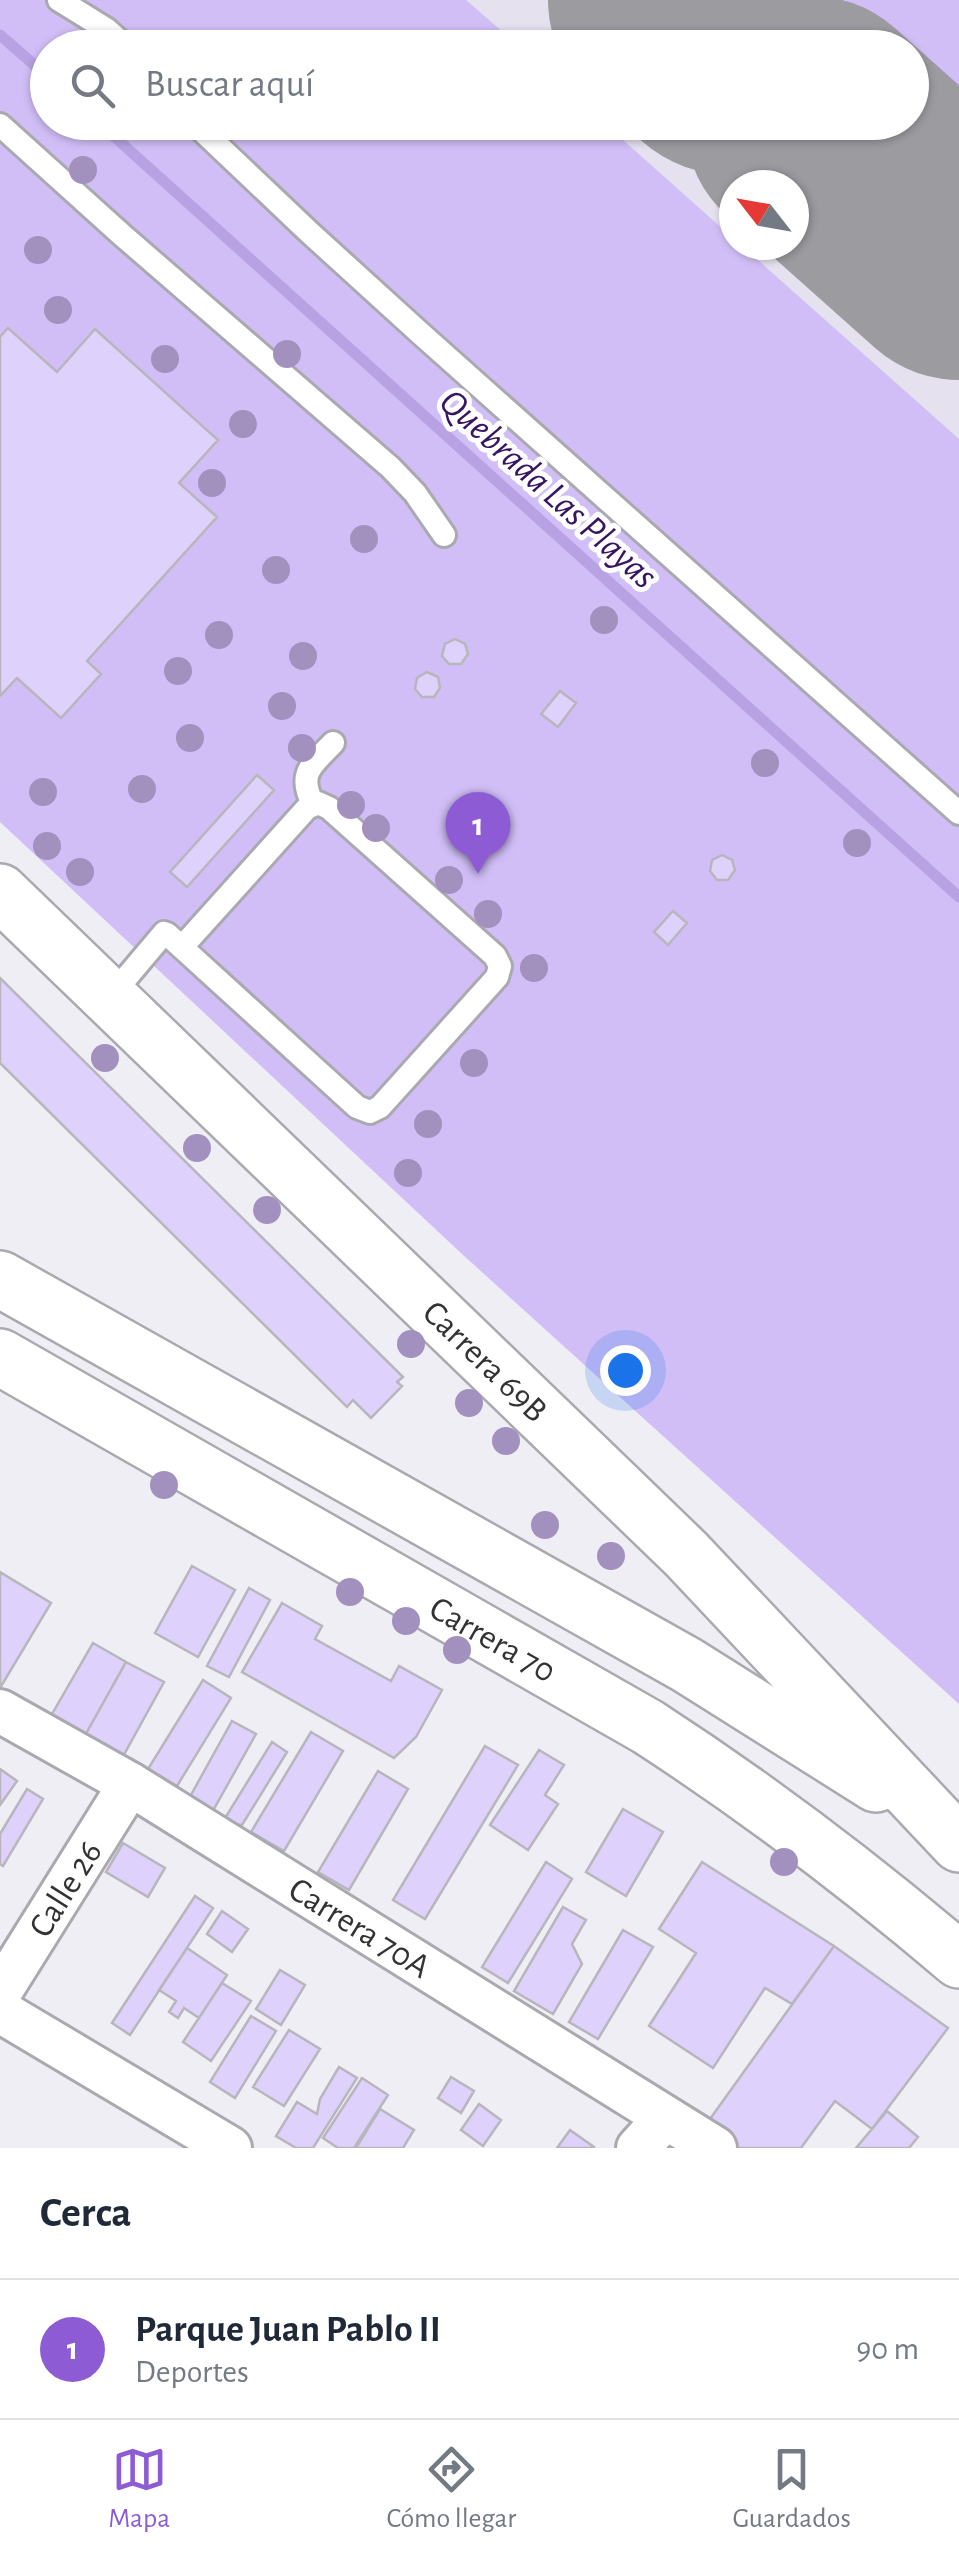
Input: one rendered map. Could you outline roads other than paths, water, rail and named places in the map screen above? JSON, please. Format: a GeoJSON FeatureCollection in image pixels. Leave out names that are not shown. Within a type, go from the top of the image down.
{"type":"FeatureCollection","features":[{"type":"Feature","properties":{"kind":"main road","name":"Carrera 69B"},"geometry":{"type":"LineString","coordinates":[[0,892],[686,1554],[959,1844]]}},
{"type":"Feature","properties":{"kind":"main road","name":"Carrera 70"},"geometry":{"type":"LineString","coordinates":[[0,1280],[687,1665],[842,1761],[959,1844]]}},
{"type":"Feature","properties":{"kind":"main road","name":"Carrera 70"},"geometry":{"type":"LineString","coordinates":[[0,1357],[648,1727],[825,1850],[959,1960]]}},
{"type":"Feature","properties":{"kind":"street","name":"Carrera 70A"},"geometry":{"type":"LineString","coordinates":[[0,1711],[130,1784],[652,2133],[715,2148]]}},
{"type":"Feature","properties":{"kind":"street","name":"Calle 26"},"geometry":{"type":"LineString","coordinates":[[0,1992],[130,1784]]}},
{"type":"Feature","properties":{"kind":"street"},"geometry":{"type":"LineString","coordinates":[[0,2011],[230,2148]]}},
{"type":"Feature","properties":{"kind":"lane"},"geometry":{"type":"LineString","coordinates":[[59,0],[106,30]]}},
{"type":"Feature","properties":{"kind":"lane"},"geometry":{"type":"LineString","coordinates":[[0,124],[390,467],[416,493],[444,535]]}},
{"type":"Feature","properties":{"kind":"lane"},"geometry":{"type":"LineString","coordinates":[[212,140],[406,321],[959,813]]}},
{"type":"Feature","properties":{"kind":"lane"},"geometry":{"type":"LineString","coordinates":[[312,804],[305,789],[306,773],[332,743]]}},
{"type":"Feature","properties":{"kind":"lane"},"geometry":{"type":"LineString","coordinates":[[110,997],[164,933],[172,936],[182,946],[362,1111],[374,1111],[498,977],[500,962],[324,804],[312,804],[182,946]]}},
{"type":"Feature","properties":{"kind":"waterway","name":"Quebrada Las Playas"},"geometry":{"type":"LineString","coordinates":[[0,35],[30,61]]}},
{"type":"Feature","properties":{"kind":"waterway","name":"Quebrada Las Playas"},"geometry":{"type":"LineString","coordinates":[[118,140],[959,897]]}},
{"type":"Feature","properties":{"kind":"place","name":"Parque Juan Pablo II"},"geometry":{"type":"Point","coordinates":[478,874]}}]}
